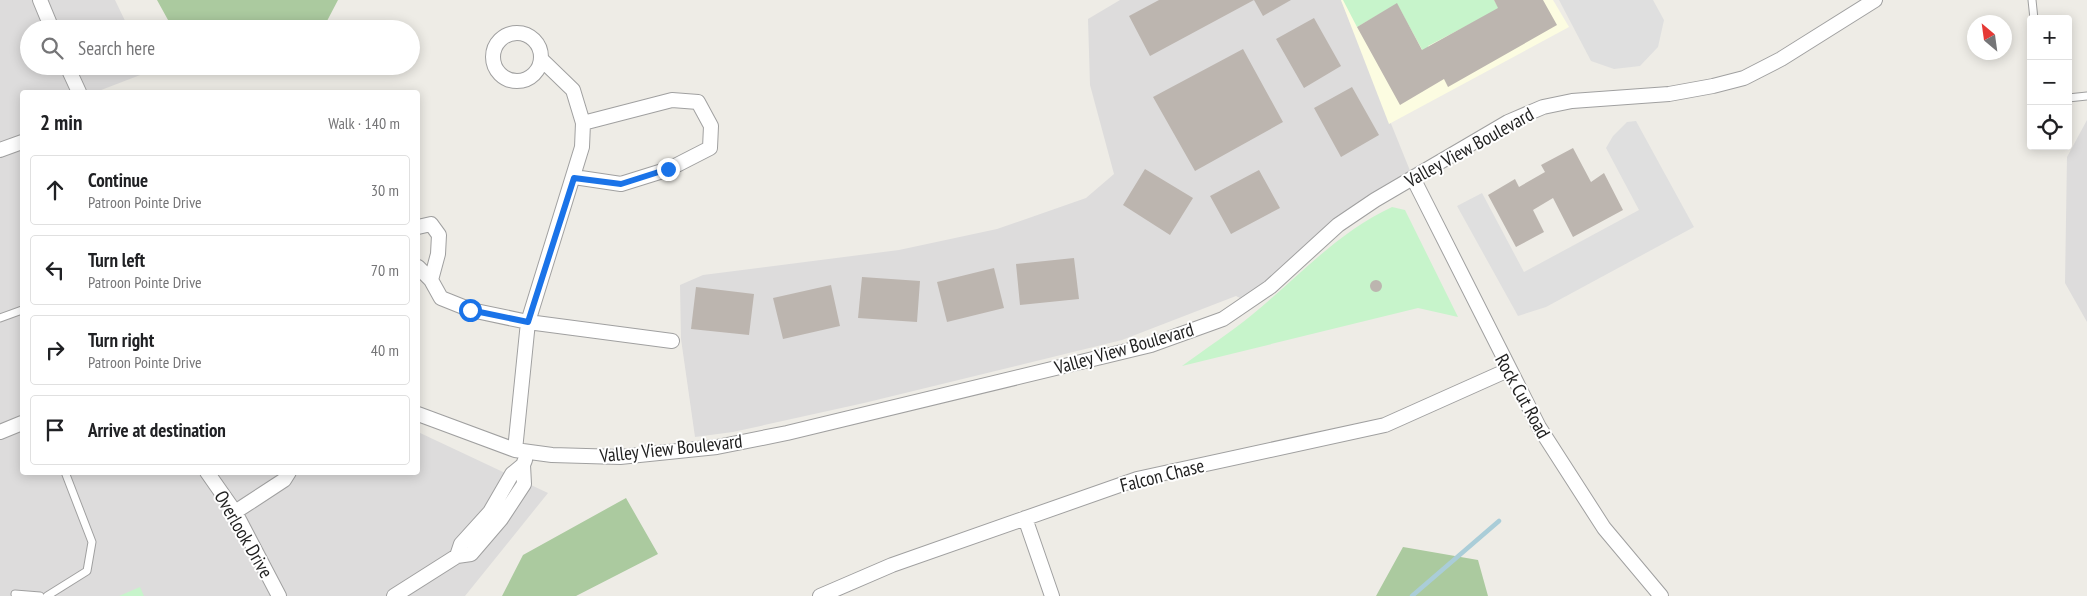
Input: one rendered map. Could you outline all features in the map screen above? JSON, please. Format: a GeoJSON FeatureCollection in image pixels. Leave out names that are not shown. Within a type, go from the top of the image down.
{"type":"FeatureCollection","features":[{"type":"Feature","properties":{"kind":"street"},"geometry":{"type":"LineString","coordinates":[[40,0],[48,20]]}},
{"type":"Feature","properties":{"kind":"street","name":"Valley View Boulevard"},"geometry":{"type":"LineString","coordinates":[[420,415],[515,450],[620,457],[717,447],[787,433],[1151,345],[1223,319],[1270,287],[1338,225],[1508,122],[1543,107],[1572,101],[1669,94],[1744,78],[1781,59],[1875,0]]}},
{"type":"Feature","properties":{"kind":"street"},"geometry":{"type":"LineString","coordinates":[[515,450],[528,322],[582,147],[583,123],[573,90],[542,60]]}},
{"type":"Feature","properties":{"kind":"street"},"geometry":{"type":"LineString","coordinates":[[71,75],[77,90]]}},
{"type":"Feature","properties":{"kind":"street"},"geometry":{"type":"LineString","coordinates":[[574,178],[621,184],[668,169],[710,148],[711,126],[698,102],[672,100],[583,123]]}},
{"type":"Feature","properties":{"kind":"street"},"geometry":{"type":"LineString","coordinates":[[0,150],[20,143]]}},
{"type":"Feature","properties":{"kind":"street","name":"Rock Cut Road"},"geometry":{"type":"LineString","coordinates":[[1413,178],[1508,370],[1539,427],[1604,528],[1661,596]]}},
{"type":"Feature","properties":{"kind":"street"},"geometry":{"type":"LineString","coordinates":[[420,227],[432,224],[439,235],[438,254],[431,280]]}},
{"type":"Feature","properties":{"kind":"street"},"geometry":{"type":"LineString","coordinates":[[420,269],[431,280],[441,298],[470,310],[528,322],[672,340]]}},
{"type":"Feature","properties":{"kind":"street","name":"Falcon Chase"},"geometry":{"type":"LineString","coordinates":[[823,595],[892,565],[1137,479],[1385,425],[1508,370]]}},
{"type":"Feature","properties":{"kind":"street"},"geometry":{"type":"LineString","coordinates":[[0,432],[20,424]]}},
{"type":"Feature","properties":{"kind":"street"},"geometry":{"type":"LineString","coordinates":[[394,596],[457,556],[461,544],[490,512],[512,474],[523,465],[530,452]]}},
{"type":"Feature","properties":{"kind":"street","name":"Overlook Drive"},"geometry":{"type":"LineString","coordinates":[[208,475],[234,512],[279,596]]}},
{"type":"Feature","properties":{"kind":"street"},"geometry":{"type":"LineString","coordinates":[[234,512],[284,480],[287,475]]}},
{"type":"Feature","properties":{"kind":"street"},"geometry":{"type":"LineString","coordinates":[[1025,518],[1052,596]]}},
{"type":"Feature","properties":{"kind":"lane"},"geometry":{"type":"LineString","coordinates":[[2032,0],[2034,15]]}},
{"type":"Feature","properties":{"kind":"lane"},"geometry":{"type":"LineString","coordinates":[[2072,98],[2087,96]]}},
{"type":"Feature","properties":{"kind":"lane"},"geometry":{"type":"LineString","coordinates":[[0,318],[20,311]]}},
{"type":"Feature","properties":{"kind":"lane"},"geometry":{"type":"LineString","coordinates":[[47,596],[87,571],[92,542],[66,475]]}},
{"type":"Feature","properties":{"kind":"lane"},"geometry":{"type":"LineString","coordinates":[[15,594],[40,596]]}},
{"type":"Feature","properties":{"kind":"shaded area"},"geometry":{"type":"Polygon","coordinates":[[[0,0],[115,0],[125,20],[20,20],[20,75],[140,75],[101,90],[20,90],[20,475],[420,475],[420,433],[548,493],[465,596],[0,596],[0,0]]]}},
{"type":"Feature","properties":{"kind":"shaded area"},"geometry":{"type":"Polygon","coordinates":[[[1120,0],[1341,0],[1413,178],[1375,200],[1248,302],[1236,296],[1122,340],[864,403],[733,432],[695,437],[681,339],[680,285],[703,275],[899,250],[997,229],[1086,198],[1114,174],[1090,85],[1088,19],[1120,0]]]}},
{"type":"Feature","properties":{"kind":"shaded area"},"geometry":{"type":"Polygon","coordinates":[[[1341,0],[1553,0],[1569,27],[1389,124],[1341,0]]]}},
{"type":"Feature","properties":{"kind":"shaded area"},"geometry":{"type":"Polygon","coordinates":[[[1559,0],[1653,0],[1664,20],[1658,47],[1640,66],[1614,69],[1591,61],[1559,0]]]}},
{"type":"Feature","properties":{"kind":"shaded area"},"geometry":{"type":"Polygon","coordinates":[[[2087,120],[2087,322],[2065,283],[2067,157],[2087,120]]]}},
{"type":"Feature","properties":{"kind":"shaded area"},"geometry":{"type":"Polygon","coordinates":[[[1636,121],[1694,227],[1546,307],[1518,316],[1457,206],[1482,193],[1524,272],[1639,210],[1606,148],[1613,136],[1627,122],[1636,121]]]}},
{"type":"Feature","properties":{"kind":"green space"},"geometry":{"type":"Polygon","coordinates":[[[157,0],[338,0],[328,20],[168,20],[157,0]]]}},
{"type":"Feature","properties":{"kind":"green space"},"geometry":{"type":"Polygon","coordinates":[[[1343,0],[1494,0],[1505,19],[1489,14],[1428,46],[1430,64],[1397,4],[1357,27],[1343,0]]]}},
{"type":"Feature","properties":{"kind":"green space"},"geometry":{"type":"Polygon","coordinates":[[[1392,207],[1405,210],[1458,317],[1418,308],[1182,366],[1253,314],[1336,242],[1372,217],[1392,207]]]}},
{"type":"Feature","properties":{"kind":"green space"},"geometry":{"type":"Polygon","coordinates":[[[626,498],[658,554],[576,596],[502,596],[523,555],[626,498]]]}},
{"type":"Feature","properties":{"kind":"green space"},"geometry":{"type":"Polygon","coordinates":[[[1403,547],[1478,560],[1488,596],[1376,596],[1403,547]]]}},
{"type":"Feature","properties":{"kind":"green space"},"geometry":{"type":"Polygon","coordinates":[[[140,587],[144,596],[119,596],[140,587]]]}},
{"type":"Feature","properties":{"kind":"building"},"geometry":{"type":"Polygon","coordinates":[[[1159,0],[1254,0],[1150,56],[1129,16],[1159,0]]]}},
{"type":"Feature","properties":{"kind":"building"},"geometry":{"type":"Polygon","coordinates":[[[1254,0],[1291,0],[1263,16],[1254,0]]]}},
{"type":"Feature","properties":{"kind":"building"},"geometry":{"type":"Polygon","coordinates":[[[1494,0],[1543,0],[1557,25],[1448,87],[1444,79],[1400,105],[1357,27],[1397,3],[1422,50],[1498,8],[1494,0]]]}},
{"type":"Feature","properties":{"kind":"building"},"geometry":{"type":"Polygon","coordinates":[[[1314,18],[1341,66],[1304,88],[1276,39],[1314,18]]]}},
{"type":"Feature","properties":{"kind":"building"},"geometry":{"type":"Polygon","coordinates":[[[1243,49],[1283,122],[1195,171],[1153,97],[1243,49]]]}},
{"type":"Feature","properties":{"kind":"building"},"geometry":{"type":"Polygon","coordinates":[[[1352,87],[1379,135],[1341,157],[1314,108],[1352,87]]]}},
{"type":"Feature","properties":{"kind":"building"},"geometry":{"type":"Polygon","coordinates":[[[1573,148],[1591,182],[1604,173],[1623,210],[1573,237],[1553,198],[1533,210],[1544,232],[1516,247],[1488,195],[1515,179],[1519,187],[1545,172],[1541,165],[1573,148]]]}},
{"type":"Feature","properties":{"kind":"building"},"geometry":{"type":"Polygon","coordinates":[[[1145,169],[1193,198],[1170,235],[1123,205],[1145,169]]]}},
{"type":"Feature","properties":{"kind":"building"},"geometry":{"type":"Polygon","coordinates":[[[1259,170],[1280,208],[1231,234],[1210,196],[1259,170]]]}},
{"type":"Feature","properties":{"kind":"building"},"geometry":{"type":"Polygon","coordinates":[[[1074,258],[1079,299],[1020,305],[1016,264],[1074,258]]]}},
{"type":"Feature","properties":{"kind":"building"},"geometry":{"type":"Polygon","coordinates":[[[994,268],[1004,308],[947,322],[937,282],[994,268]]]}},
{"type":"Feature","properties":{"kind":"building"},"geometry":{"type":"Polygon","coordinates":[[[862,277],[920,281],[917,322],[858,318],[862,277]]]}},
{"type":"Feature","properties":{"kind":"building"},"geometry":{"type":"Polygon","coordinates":[[[1376,280],[1382,286],[1376,292],[1370,286],[1376,280]]]}},
{"type":"Feature","properties":{"kind":"building"},"geometry":{"type":"Polygon","coordinates":[[[831,285],[840,326],[783,339],[773,298],[831,285]]]}},
{"type":"Feature","properties":{"kind":"building"},"geometry":{"type":"Polygon","coordinates":[[[696,287],[754,294],[749,335],[691,329],[696,287]]]}},
{"type":"Feature","properties":{"kind":"waterway"},"geometry":{"type":"LineString","coordinates":[[1412,596],[1499,521]]}},
{"type":"Feature","properties":{"kind":"route"},"geometry":{"type":"LineString","coordinates":[[470,310],[528,322],[574,178],[621,184],[668,169]]}}]}
